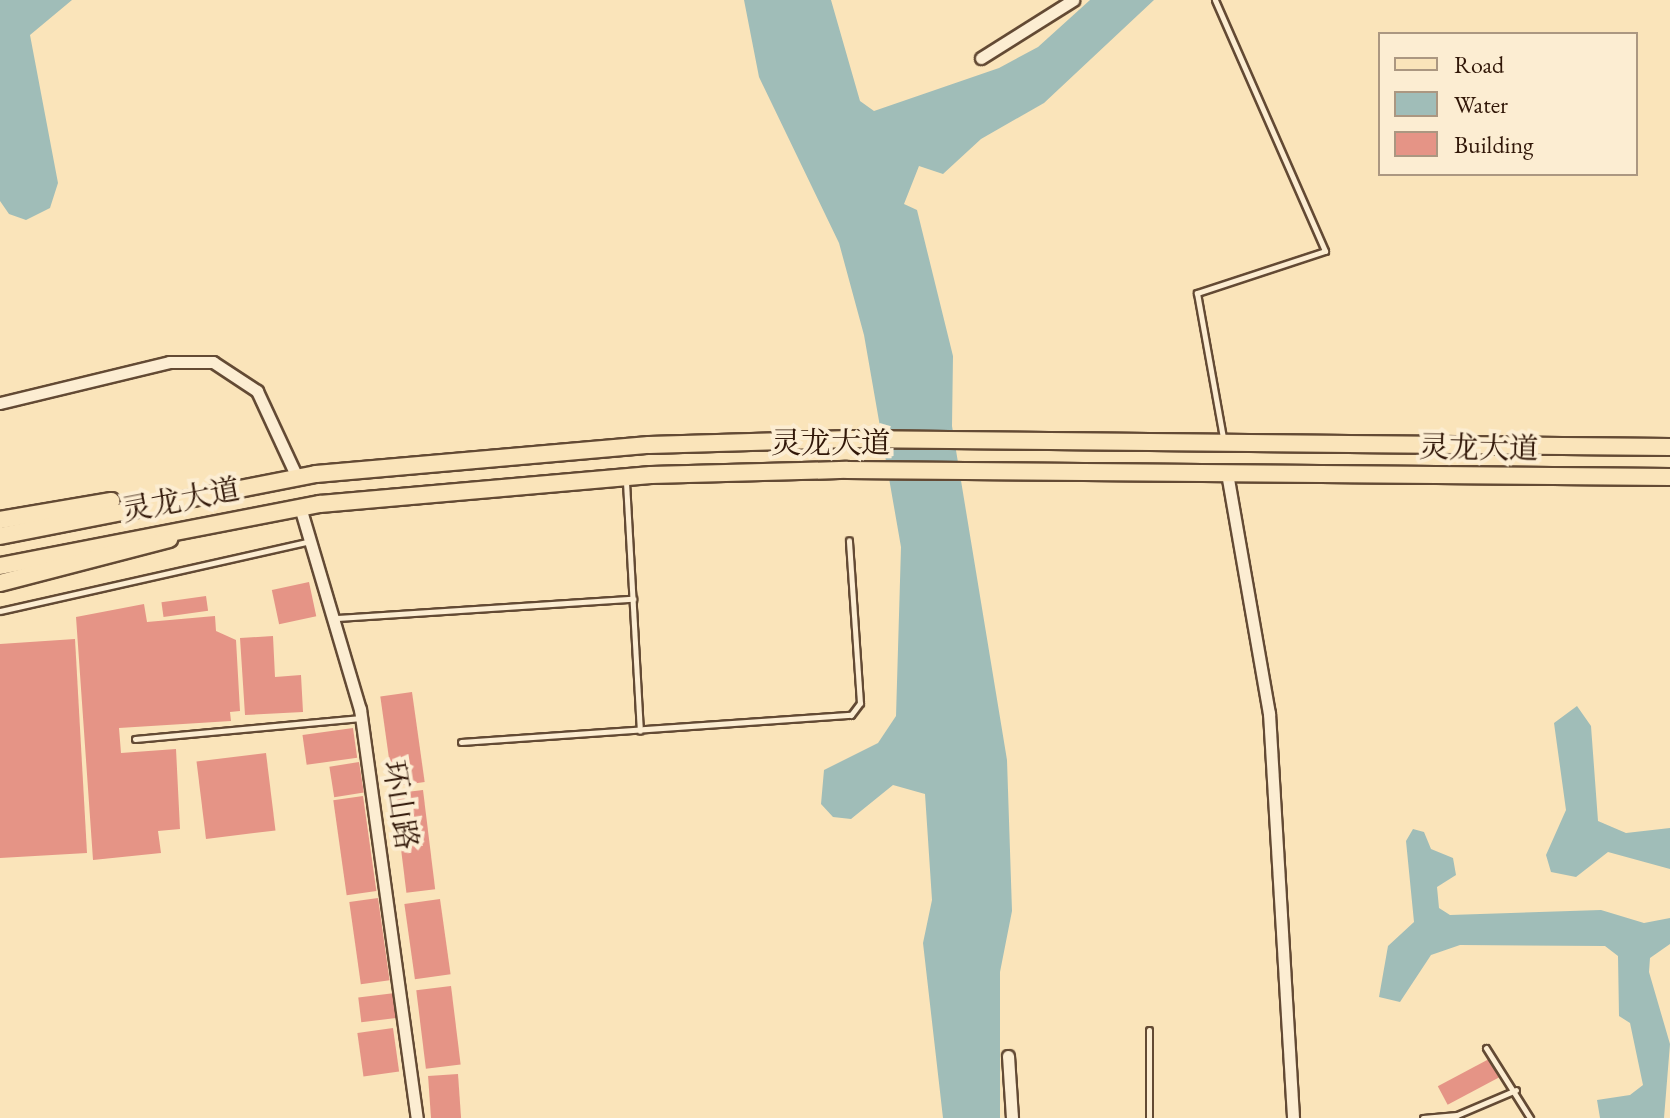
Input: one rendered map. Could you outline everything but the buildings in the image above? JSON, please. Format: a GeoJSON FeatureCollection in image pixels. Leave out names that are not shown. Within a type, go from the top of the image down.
{"type":"FeatureCollection","features":[{"type":"Feature","properties":{"kind":"main road","name":"灵龙大道"},"geometry":{"type":"LineString","coordinates":[[0,536],[297,477],[522,454],[849,439],[1670,447]]}},
{"type":"Feature","properties":{"kind":"main road","name":"灵龙大道"},"geometry":{"type":"LineString","coordinates":[[0,566],[300,507],[626,477],[858,470],[1670,477]]}},
{"type":"Feature","properties":{"kind":"main road"},"geometry":{"type":"LineString","coordinates":[[0,520],[248,485]]}},
{"type":"Feature","properties":{"kind":"main road"},"geometry":{"type":"LineString","coordinates":[[0,583],[224,520]]}},
{"type":"Feature","properties":{"kind":"street"},"geometry":{"type":"LineString","coordinates":[[981,58],[1073,0]]}},
{"type":"Feature","properties":{"kind":"street"},"geometry":{"type":"LineString","coordinates":[[0,403],[169,362],[213,362],[257,391],[297,477]]}},
{"type":"Feature","properties":{"kind":"street"},"geometry":{"type":"LineString","coordinates":[[1227,473],[1272,747],[1293,1118]]}},
{"type":"Feature","properties":{"kind":"street","name":"环山路"},"geometry":{"type":"LineString","coordinates":[[300,507],[336,618],[362,718],[417,1118]]}},
{"type":"Feature","properties":{"kind":"street"},"geometry":{"type":"LineString","coordinates":[[1008,1056],[1012,1118]]}},
{"type":"Feature","properties":{"kind":"lane"},"geometry":{"type":"LineString","coordinates":[[1215,0],[1325,251],[1197,293],[1223,443]]}},
{"type":"Feature","properties":{"kind":"lane"},"geometry":{"type":"LineString","coordinates":[[626,477],[640,731]]}},
{"type":"Feature","properties":{"kind":"lane"},"geometry":{"type":"LineString","coordinates":[[0,611],[311,540]]}},
{"type":"Feature","properties":{"kind":"lane"},"geometry":{"type":"LineString","coordinates":[[461,742],[640,731],[856,712],[849,540]]}},
{"type":"Feature","properties":{"kind":"lane"},"geometry":{"type":"LineString","coordinates":[[336,618],[633,599]]}},
{"type":"Feature","properties":{"kind":"lane"},"geometry":{"type":"LineString","coordinates":[[135,739],[362,718]]}},
{"type":"Feature","properties":{"kind":"lane"},"geometry":{"type":"LineString","coordinates":[[1149,1030],[1149,1118]]}},
{"type":"Feature","properties":{"kind":"lane"},"geometry":{"type":"LineString","coordinates":[[1486,1048],[1516,1090],[1530,1118]]}},
{"type":"Feature","properties":{"kind":"lane"},"geometry":{"type":"LineString","coordinates":[[1423,1118],[1457,1115],[1516,1090]]}},
{"type":"Feature","properties":{"kind":"water"},"geometry":{"type":"Polygon","coordinates":[[[0,0],[72,0],[30,35],[58,183],[50,208],[26,220],[9,214],[0,201],[0,0]]]}},
{"type":"Feature","properties":{"kind":"water"},"geometry":{"type":"Polygon","coordinates":[[[744,0],[831,0],[860,101],[874,111],[999,68],[1038,47],[1090,0],[1154,0],[1044,103],[981,139],[943,174],[919,166],[904,204],[917,210],[953,356],[952,426],[1007,760],[1012,911],[1000,972],[1000,1118],[943,1118],[923,943],[932,900],[925,794],[893,785],[851,819],[833,817],[821,804],[824,770],[878,743],[896,716],[901,547],[864,335],[839,243],[759,77],[744,0]]]}},
{"type":"Feature","properties":{"kind":"water"},"geometry":{"type":"Polygon","coordinates":[[[1577,706],[1591,726],[1598,821],[1626,833],[1670,828],[1670,869],[1608,852],[1576,877],[1551,872],[1546,855],[1566,810],[1554,723],[1577,706]]]}},
{"type":"Feature","properties":{"kind":"water"},"geometry":{"type":"Polygon","coordinates":[[[1413,829],[1424,832],[1431,849],[1453,858],[1456,875],[1437,887],[1439,908],[1450,915],[1601,910],[1644,923],[1670,918],[1670,944],[1650,958],[1649,972],[1670,1044],[1664,1118],[1600,1118],[1597,1100],[1630,1095],[1643,1085],[1630,1023],[1619,1016],[1618,956],[1605,946],[1460,945],[1431,955],[1400,1002],[1379,997],[1388,946],[1414,922],[1406,841],[1413,829]]]}}]}
